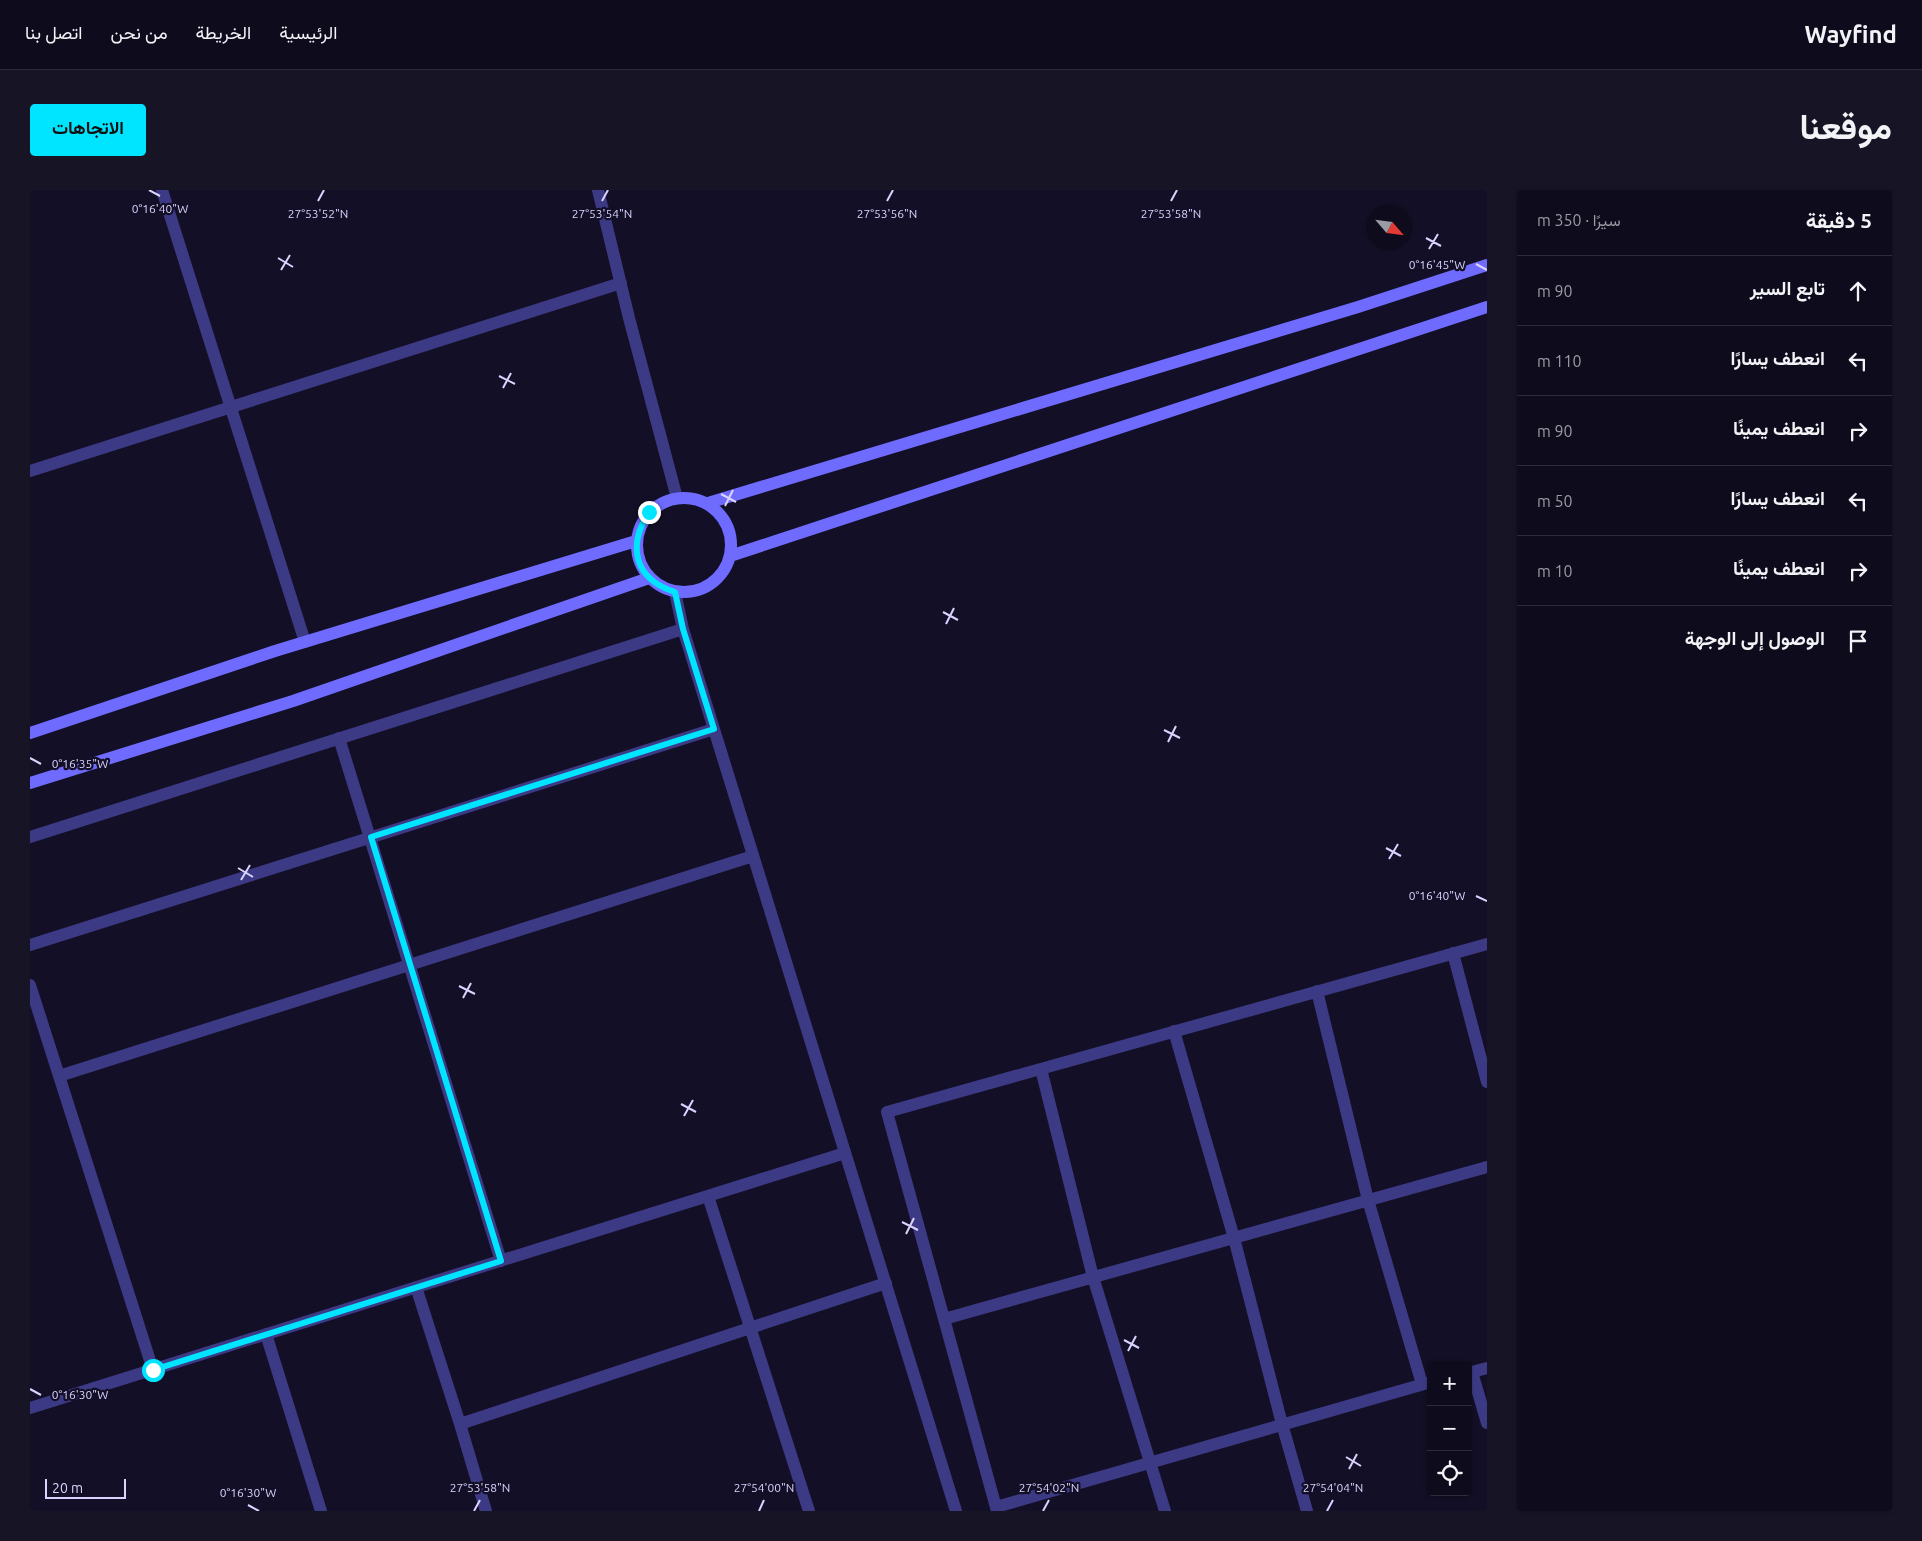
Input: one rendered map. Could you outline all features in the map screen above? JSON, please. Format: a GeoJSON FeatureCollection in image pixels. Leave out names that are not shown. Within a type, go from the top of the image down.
{"type":"FeatureCollection","features":[{"type":"Feature","properties":{"kind":"main road"},"geometry":{"type":"LineString","coordinates":[[708,504],[1358,307],[1487,265]]}},
{"type":"Feature","properties":{"kind":"main road"},"geometry":{"type":"LineString","coordinates":[[730,556],[1487,307]]}},
{"type":"Feature","properties":{"kind":"main road"},"geometry":{"type":"LineString","coordinates":[[677,498],[693,498],[708,504],[720,513],[728,526],[732,541],[730,556],[725,570],[715,581],[703,589],[689,593],[675,592],[657,584],[649,578],[641,567],[637,554],[636,541],[641,525],[649,512],[662,503],[677,498]]}},
{"type":"Feature","properties":{"kind":"main road"},"geometry":{"type":"LineString","coordinates":[[30,733],[305,642],[636,541]]}},
{"type":"Feature","properties":{"kind":"main road"},"geometry":{"type":"LineString","coordinates":[[30,783],[293,701],[649,578]]}},
{"type":"Feature","properties":{"kind":"street"},"geometry":{"type":"LineString","coordinates":[[162,190],[305,642]]}},
{"type":"Feature","properties":{"kind":"street"},"geometry":{"type":"LineString","coordinates":[[598,190],[677,498]]}},
{"type":"Feature","properties":{"kind":"street"},"geometry":{"type":"LineString","coordinates":[[30,471],[621,284]]}},
{"type":"Feature","properties":{"kind":"street"},"geometry":{"type":"LineString","coordinates":[[675,592],[683,629],[956,1511]]}},
{"type":"Feature","properties":{"kind":"street"},"geometry":{"type":"LineString","coordinates":[[30,837],[683,629]]}},
{"type":"Feature","properties":{"kind":"street"},"geometry":{"type":"LineString","coordinates":[[30,945],[714,729]]}},
{"type":"Feature","properties":{"kind":"street"},"geometry":{"type":"LineString","coordinates":[[339,738],[501,1261]]}},
{"type":"Feature","properties":{"kind":"street"},"geometry":{"type":"LineString","coordinates":[[59,1076],[753,856]]}},
{"type":"Feature","properties":{"kind":"street"},"geometry":{"type":"LineString","coordinates":[[1317,992],[1368,1200],[1426,1383],[1150,1462],[996,1509],[887,1112],[1487,944]]}},
{"type":"Feature","properties":{"kind":"street"},"geometry":{"type":"LineString","coordinates":[[1453,953],[1487,1082]]}},
{"type":"Feature","properties":{"kind":"street"},"geometry":{"type":"LineString","coordinates":[[30,985],[153,1370]]}},
{"type":"Feature","properties":{"kind":"street"},"geometry":{"type":"LineString","coordinates":[[1174,1032],[1234,1238],[1282,1424],[1307,1511]]}},
{"type":"Feature","properties":{"kind":"street"},"geometry":{"type":"LineString","coordinates":[[1041,1069],[1093,1277],[1165,1511]]}},
{"type":"Feature","properties":{"kind":"street"},"geometry":{"type":"LineString","coordinates":[[30,1408],[846,1153]]}},
{"type":"Feature","properties":{"kind":"street"},"geometry":{"type":"LineString","coordinates":[[944,1319],[1487,1167]]}},
{"type":"Feature","properties":{"kind":"street"},"geometry":{"type":"LineString","coordinates":[[708,1196],[809,1511]]}},
{"type":"Feature","properties":{"kind":"street"},"geometry":{"type":"LineString","coordinates":[[460,1424],[886,1283]]}},
{"type":"Feature","properties":{"kind":"street"},"geometry":{"type":"LineString","coordinates":[[416,1287],[486,1511]]}},
{"type":"Feature","properties":{"kind":"street"},"geometry":{"type":"LineString","coordinates":[[266,1334],[321,1511]]}},
{"type":"Feature","properties":{"kind":"street"},"geometry":{"type":"LineString","coordinates":[[1472,1372],[1487,1368]]}},
{"type":"Feature","properties":{"kind":"street"},"geometry":{"type":"LineString","coordinates":[[1472,1378],[1487,1423]]}},
{"type":"Feature","properties":{"kind":"route"},"geometry":{"type":"LineString","coordinates":[[153,1370],[501,1261],[371,837],[714,729],[683,629],[675,592],[666,589],[649,578],[641,567],[637,554],[636,541],[641,525],[649,512]]}}]}
